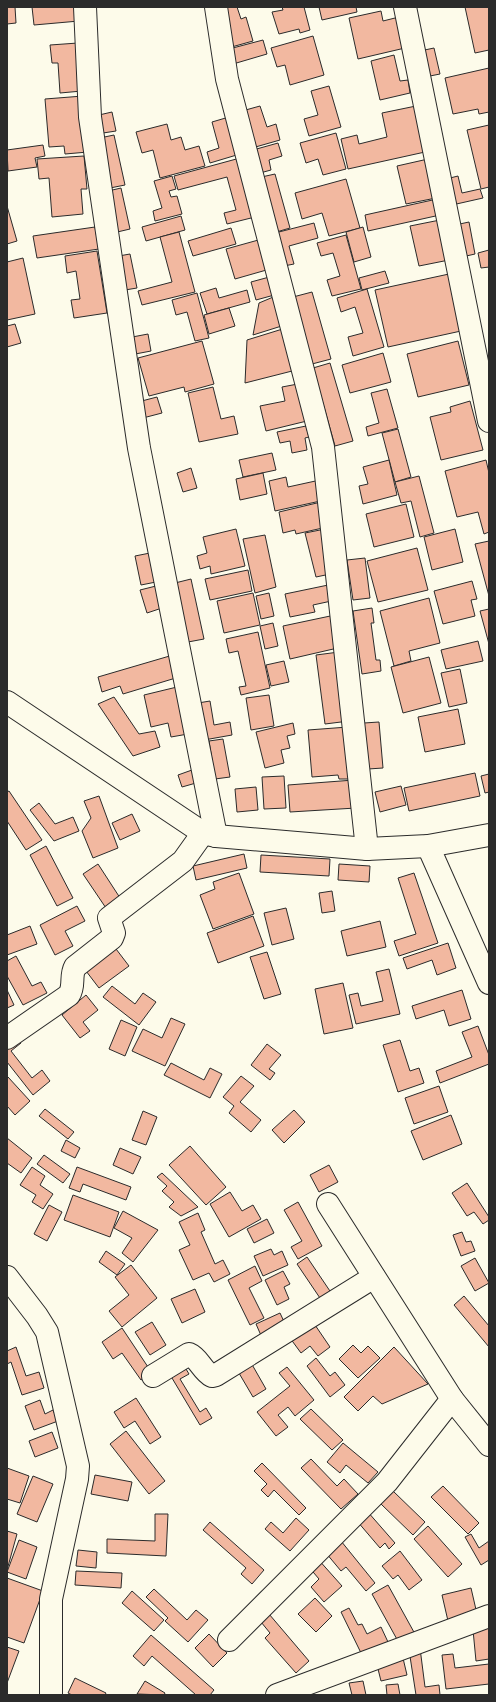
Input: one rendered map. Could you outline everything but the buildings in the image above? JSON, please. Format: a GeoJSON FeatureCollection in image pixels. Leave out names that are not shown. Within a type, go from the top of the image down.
{"type":"FeatureCollection","features":[{"type":"Feature","properties":{"kind":"street"},"geometry":{"type":"LineString","coordinates":[[85,7],[90,116],[138,448],[210,835]]}},
{"type":"Feature","properties":{"kind":"street"},"geometry":{"type":"LineString","coordinates":[[216,7],[227,79],[323,447],[367,849]]}},
{"type":"Feature","properties":{"kind":"street"},"geometry":{"type":"LineString","coordinates":[[405,7],[489,421]]}},
{"type":"Feature","properties":{"kind":"street"},"geometry":{"type":"LineString","coordinates":[[7,702],[210,835],[367,849],[428,846],[489,834]]}},
{"type":"Feature","properties":{"kind":"street"},"geometry":{"type":"LineString","coordinates":[[7,1038],[69,995],[73,990],[72,973],[75,967],[112,938],[114,933],[110,918],[183,861],[210,835]]}},
{"type":"Feature","properties":{"kind":"street"},"geometry":{"type":"LineString","coordinates":[[428,846],[489,983]]}},
{"type":"Feature","properties":{"kind":"street"},"geometry":{"type":"LineString","coordinates":[[328,1204],[452,1399],[489,1445]]}},
{"type":"Feature","properties":{"kind":"street"},"geometry":{"type":"LineString","coordinates":[[7,1277],[37,1316],[46,1332],[78,1466],[77,1479],[51,1599],[51,1695]]}},
{"type":"Feature","properties":{"kind":"street"},"geometry":{"type":"LineString","coordinates":[[153,1376],[189,1354],[193,1356],[208,1374],[212,1376],[216,1375],[374,1277]]}},
{"type":"Feature","properties":{"kind":"street"},"geometry":{"type":"LineString","coordinates":[[228,1640],[387,1482],[452,1399]]}},
{"type":"Feature","properties":{"kind":"street"},"geometry":{"type":"LineString","coordinates":[[277,1695],[489,1616]]}}]}
